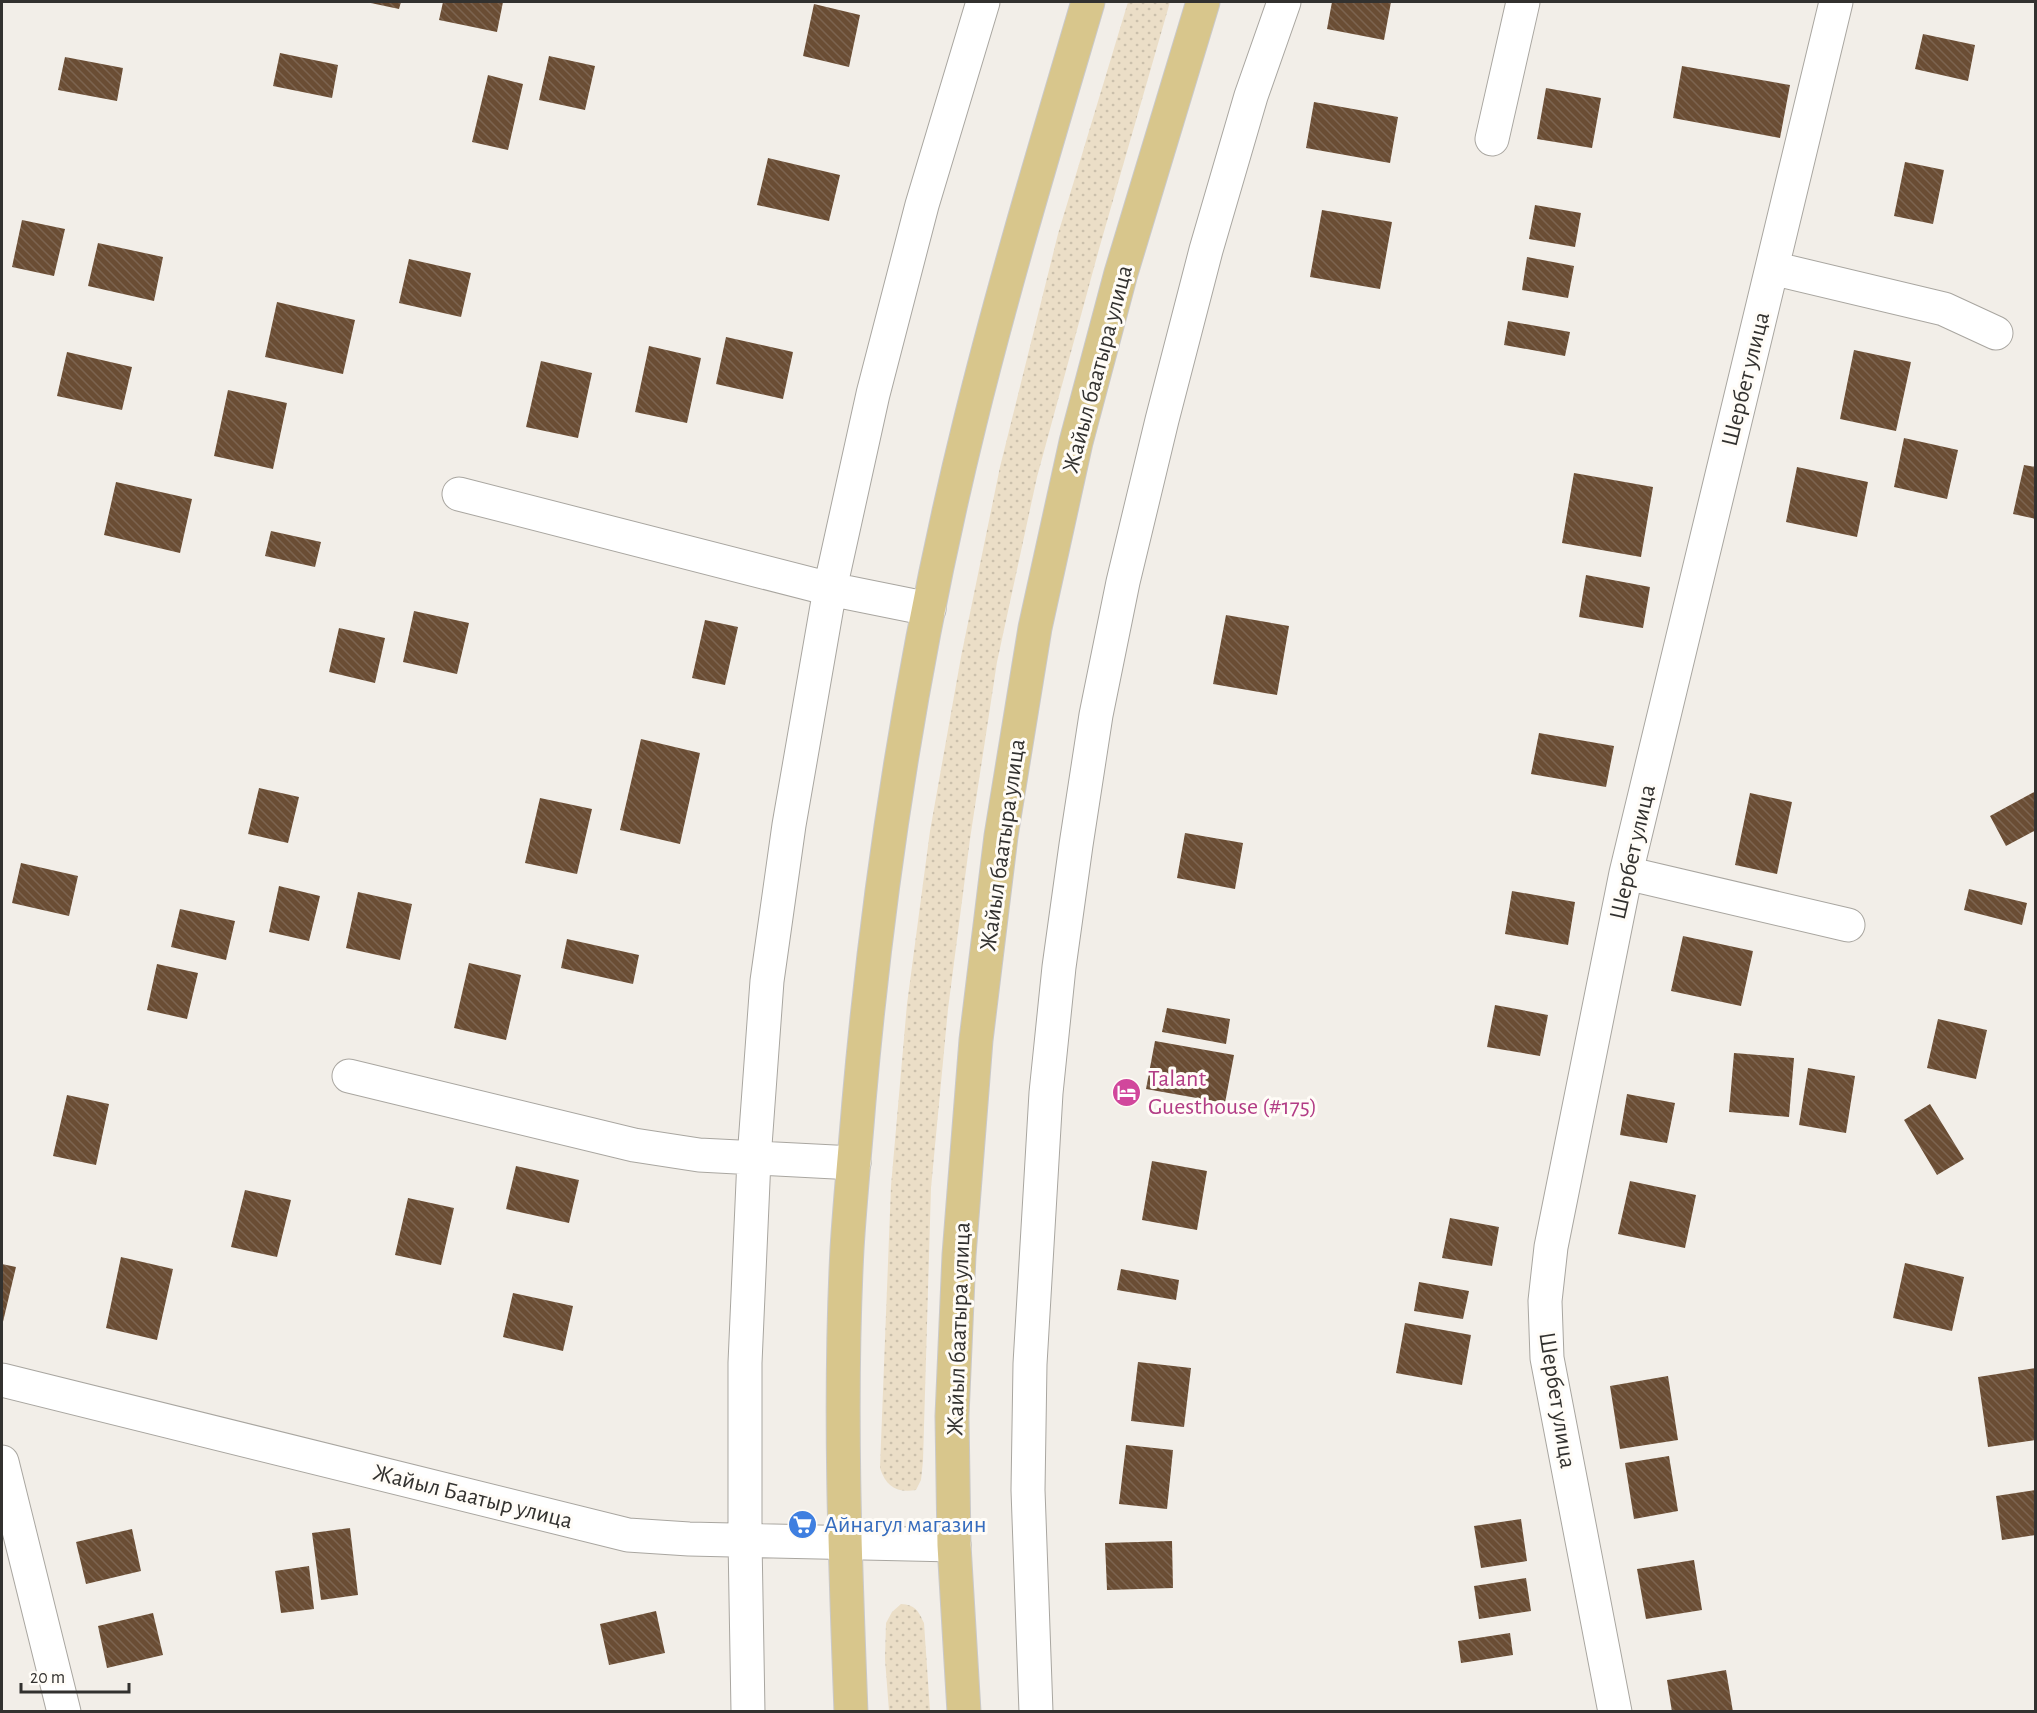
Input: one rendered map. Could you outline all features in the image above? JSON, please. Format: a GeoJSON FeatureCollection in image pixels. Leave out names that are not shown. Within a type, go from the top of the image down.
{"type":"FeatureCollection","features":[{"type":"Feature","properties":{"kind":"main road"},"geometry":{"type":"LineString","coordinates":[[851,1712],[844,1543],[843,1403],[846,1285],[868,1000],[892,818],[929,609],[969,424],[1005,287],[1088,2]]}},
{"type":"Feature","properties":{"kind":"main road","name":"Жайыл баатыра улица"},"geometry":{"type":"LineString","coordinates":[[964,1712],[954,1545],[952,1416],[959,1255],[975,1040],[1001,836],[1035,628],[1076,442],[1120,273],[1203,2]]}},
{"type":"Feature","properties":{"kind":"street"},"geometry":{"type":"LineString","coordinates":[[1036,1712],[1028,1490],[1030,1364],[1046,1093],[1059,967],[1076,845],[1096,716],[1123,582],[1162,420],[1209,239],[1251,96],[1284,2]]}},
{"type":"Feature","properties":{"kind":"street"},"geometry":{"type":"LineString","coordinates":[[1492,139],[1523,2]]}},
{"type":"Feature","properties":{"kind":"street","name":"Шербет улица"},"geometry":{"type":"LineString","coordinates":[[1615,1712],[1547,1358],[1545,1301],[1551,1247],[1626,873],[1836,2]]}},
{"type":"Feature","properties":{"kind":"street"},"geometry":{"type":"LineString","coordinates":[[748,1712],[745,1363],[754,1159],[767,981],[789,825],[830,589],[882,360],[974,4]]}},
{"type":"Feature","properties":{"kind":"street"},"geometry":{"type":"LineString","coordinates":[[1772,268],[1944,309],[1996,333]]}},
{"type":"Feature","properties":{"kind":"street"},"geometry":{"type":"LineString","coordinates":[[459,494],[830,589],[929,609]]}},
{"type":"Feature","properties":{"kind":"street"},"geometry":{"type":"LineString","coordinates":[[1626,873],[1848,925]]}},
{"type":"Feature","properties":{"kind":"street"},"geometry":{"type":"LineString","coordinates":[[349,1076],[634,1145],[699,1155],[854,1163]]}},
{"type":"Feature","properties":{"kind":"street","name":"Жайыл Баатыр улица"},"geometry":{"type":"LineString","coordinates":[[2,1380],[628,1534],[689,1539],[954,1545]]}},
{"type":"Feature","properties":{"kind":"street"},"geometry":{"type":"LineString","coordinates":[[2,1462],[64,1712]]}},
{"type":"Feature","properties":{"kind":"shaded area"},"geometry":{"type":"Polygon","coordinates":[[[1128,2],[1170,2],[1037,477],[997,662],[970,839],[948,1009],[931,1188],[921,1480],[916,1490],[903,1490],[889,1484],[880,1468],[891,1186],[907,1004],[930,831],[961,657],[1000,467],[1058,234],[1128,2]]]}},
{"type":"Feature","properties":{"kind":"shaded area"},"geometry":{"type":"Polygon","coordinates":[[[901,1604],[915,1609],[924,1623],[930,1711],[889,1711],[885,1659],[886,1623],[892,1612],[901,1604]]]}},
{"type":"Feature","properties":{"kind":"building"},"geometry":{"type":"Polygon","coordinates":[[[366,2],[401,2],[399,9],[366,2]]]}},
{"type":"Feature","properties":{"kind":"building"},"geometry":{"type":"Polygon","coordinates":[[[443,2],[503,2],[497,32],[439,20],[443,2]]]}},
{"type":"Feature","properties":{"kind":"building"},"geometry":{"type":"Polygon","coordinates":[[[1332,2],[1391,2],[1384,40],[1327,29],[1332,2]]]}},
{"type":"Feature","properties":{"kind":"building"},"geometry":{"type":"Polygon","coordinates":[[[814,4],[860,15],[849,67],[803,56],[814,4]]]}},
{"type":"Feature","properties":{"kind":"building"},"geometry":{"type":"Polygon","coordinates":[[[1923,34],[1975,45],[1968,81],[1915,69],[1923,34]]]}},
{"type":"Feature","properties":{"kind":"building"},"geometry":{"type":"Polygon","coordinates":[[[280,53],[338,65],[332,98],[273,86],[280,53]]]}},
{"type":"Feature","properties":{"kind":"building"},"geometry":{"type":"Polygon","coordinates":[[[549,56],[595,66],[585,110],[539,100],[549,56]]]}},
{"type":"Feature","properties":{"kind":"building"},"geometry":{"type":"Polygon","coordinates":[[[65,57],[123,68],[117,101],[58,90],[65,57]]]}},
{"type":"Feature","properties":{"kind":"building"},"geometry":{"type":"Polygon","coordinates":[[[1682,66],[1790,85],[1780,138],[1673,118],[1682,66]]]}},
{"type":"Feature","properties":{"kind":"building"},"geometry":{"type":"Polygon","coordinates":[[[488,75],[523,84],[508,150],[472,142],[488,75]]]}},
{"type":"Feature","properties":{"kind":"building"},"geometry":{"type":"Polygon","coordinates":[[[1546,88],[1601,98],[1592,148],[1537,139],[1546,88]]]}},
{"type":"Feature","properties":{"kind":"building"},"geometry":{"type":"Polygon","coordinates":[[[1314,102],[1398,117],[1390,163],[1306,148],[1314,102]]]}},
{"type":"Feature","properties":{"kind":"building"},"geometry":{"type":"Polygon","coordinates":[[[768,158],[840,175],[829,221],[757,205],[768,158]]]}},
{"type":"Feature","properties":{"kind":"building"},"geometry":{"type":"Polygon","coordinates":[[[1905,162],[1944,170],[1933,224],[1894,216],[1905,162]]]}},
{"type":"Feature","properties":{"kind":"building"},"geometry":{"type":"Polygon","coordinates":[[[1535,205],[1581,213],[1575,247],[1529,239],[1535,205]]]}},
{"type":"Feature","properties":{"kind":"building"},"geometry":{"type":"Polygon","coordinates":[[[1322,210],[1392,222],[1380,289],[1310,277],[1322,210]]]}},
{"type":"Feature","properties":{"kind":"building"},"geometry":{"type":"Polygon","coordinates":[[[22,220],[65,229],[54,276],[12,267],[22,220]]]}},
{"type":"Feature","properties":{"kind":"building"},"geometry":{"type":"Polygon","coordinates":[[[98,243],[163,257],[154,301],[88,286],[98,243]]]}},
{"type":"Feature","properties":{"kind":"building"},"geometry":{"type":"Polygon","coordinates":[[[1527,257],[1574,266],[1568,298],[1522,290],[1527,257]]]}},
{"type":"Feature","properties":{"kind":"building"},"geometry":{"type":"Polygon","coordinates":[[[409,259],[471,273],[461,317],[399,303],[409,259]]]}},
{"type":"Feature","properties":{"kind":"building"},"geometry":{"type":"Polygon","coordinates":[[[277,302],[355,320],[343,374],[265,357],[277,302]]]}},
{"type":"Feature","properties":{"kind":"building"},"geometry":{"type":"Polygon","coordinates":[[[1508,321],[1570,332],[1565,356],[1504,345],[1508,321]]]}},
{"type":"Feature","properties":{"kind":"building"},"geometry":{"type":"Polygon","coordinates":[[[726,337],[793,352],[783,399],[716,384],[726,337]]]}},
{"type":"Feature","properties":{"kind":"building"},"geometry":{"type":"Polygon","coordinates":[[[649,346],[701,358],[687,423],[635,412],[649,346]]]}},
{"type":"Feature","properties":{"kind":"building"},"geometry":{"type":"Polygon","coordinates":[[[1854,350],[1911,362],[1896,431],[1840,419],[1854,350]]]}},
{"type":"Feature","properties":{"kind":"building"},"geometry":{"type":"Polygon","coordinates":[[[67,352],[132,367],[122,410],[57,396],[67,352]]]}},
{"type":"Feature","properties":{"kind":"building"},"geometry":{"type":"Polygon","coordinates":[[[541,361],[592,373],[578,438],[526,427],[541,361]]]}},
{"type":"Feature","properties":{"kind":"building"},"geometry":{"type":"Polygon","coordinates":[[[228,390],[287,403],[273,469],[214,456],[228,390]]]}},
{"type":"Feature","properties":{"kind":"building"},"geometry":{"type":"Polygon","coordinates":[[[1904,438],[1958,450],[1947,499],[1894,487],[1904,438]]]}},
{"type":"Feature","properties":{"kind":"building"},"geometry":{"type":"Polygon","coordinates":[[[2024,465],[2036,467],[2036,519],[2013,514],[2024,465]]]}},
{"type":"Feature","properties":{"kind":"building"},"geometry":{"type":"Polygon","coordinates":[[[1797,467],[1868,482],[1857,537],[1786,522],[1797,467]]]}},
{"type":"Feature","properties":{"kind":"building"},"geometry":{"type":"Polygon","coordinates":[[[1574,473],[1653,487],[1641,557],[1562,543],[1574,473]]]}},
{"type":"Feature","properties":{"kind":"building"},"geometry":{"type":"Polygon","coordinates":[[[116,482],[192,499],[180,553],[104,535],[116,482]]]}},
{"type":"Feature","properties":{"kind":"building"},"geometry":{"type":"Polygon","coordinates":[[[271,531],[321,542],[315,567],[265,556],[271,531]]]}},
{"type":"Feature","properties":{"kind":"building"},"geometry":{"type":"Polygon","coordinates":[[[1586,575],[1650,587],[1643,628],[1579,617],[1586,575]]]}},
{"type":"Feature","properties":{"kind":"building"},"geometry":{"type":"Polygon","coordinates":[[[414,611],[469,623],[457,674],[403,662],[414,611]]]}},
{"type":"Feature","properties":{"kind":"building"},"geometry":{"type":"Polygon","coordinates":[[[1226,615],[1289,626],[1277,695],[1213,684],[1226,615]]]}},
{"type":"Feature","properties":{"kind":"building"},"geometry":{"type":"Polygon","coordinates":[[[705,620],[738,627],[725,685],[692,678],[705,620]]]}},
{"type":"Feature","properties":{"kind":"building"},"geometry":{"type":"Polygon","coordinates":[[[339,628],[385,638],[375,683],[329,672],[339,628]]]}},
{"type":"Feature","properties":{"kind":"building"},"geometry":{"type":"Polygon","coordinates":[[[1539,733],[1614,746],[1606,787],[1531,774],[1539,733]]]}},
{"type":"Feature","properties":{"kind":"building"},"geometry":{"type":"Polygon","coordinates":[[[641,739],[700,753],[680,844],[620,830],[641,739]]]}},
{"type":"Feature","properties":{"kind":"building"},"geometry":{"type":"Polygon","coordinates":[[[259,788],[299,797],[288,843],[248,834],[259,788]]]}},
{"type":"Feature","properties":{"kind":"building"},"geometry":{"type":"Polygon","coordinates":[[[2036,791],[2036,830],[2006,846],[1990,816],[2036,791]]]}},
{"type":"Feature","properties":{"kind":"building"},"geometry":{"type":"Polygon","coordinates":[[[1750,793],[1792,802],[1777,874],[1735,865],[1750,793]]]}},
{"type":"Feature","properties":{"kind":"building"},"geometry":{"type":"Polygon","coordinates":[[[540,798],[592,809],[577,874],[525,863],[540,798]]]}},
{"type":"Feature","properties":{"kind":"building"},"geometry":{"type":"Polygon","coordinates":[[[1185,833],[1243,843],[1235,889],[1177,878],[1185,833]]]}},
{"type":"Feature","properties":{"kind":"building"},"geometry":{"type":"Polygon","coordinates":[[[21,863],[78,876],[69,916],[12,903],[21,863]]]}},
{"type":"Feature","properties":{"kind":"building"},"geometry":{"type":"Polygon","coordinates":[[[279,886],[320,896],[309,941],[269,932],[279,886]]]}},
{"type":"Feature","properties":{"kind":"building"},"geometry":{"type":"Polygon","coordinates":[[[1969,889],[2027,903],[2022,925],[1964,910],[1969,889]]]}},
{"type":"Feature","properties":{"kind":"building"},"geometry":{"type":"Polygon","coordinates":[[[1512,891],[1575,902],[1568,945],[1505,934],[1512,891]]]}},
{"type":"Feature","properties":{"kind":"building"},"geometry":{"type":"Polygon","coordinates":[[[358,892],[412,904],[400,960],[346,948],[358,892]]]}},
{"type":"Feature","properties":{"kind":"building"},"geometry":{"type":"Polygon","coordinates":[[[180,909],[235,921],[226,960],[171,947],[180,909]]]}},
{"type":"Feature","properties":{"kind":"building"},"geometry":{"type":"Polygon","coordinates":[[[1683,936],[1753,951],[1741,1006],[1671,991],[1683,936]]]}},
{"type":"Feature","properties":{"kind":"building"},"geometry":{"type":"Polygon","coordinates":[[[567,939],[639,955],[633,984],[561,968],[567,939]]]}},
{"type":"Feature","properties":{"kind":"building"},"geometry":{"type":"Polygon","coordinates":[[[469,963],[521,975],[506,1040],[454,1028],[469,963]]]}},
{"type":"Feature","properties":{"kind":"building"},"geometry":{"type":"Polygon","coordinates":[[[157,964],[198,973],[187,1019],[147,1010],[157,964]]]}},
{"type":"Feature","properties":{"kind":"building"},"geometry":{"type":"Polygon","coordinates":[[[1495,1005],[1548,1015],[1540,1056],[1487,1047],[1495,1005]]]}},
{"type":"Feature","properties":{"kind":"building"},"geometry":{"type":"Polygon","coordinates":[[[1167,1008],[1230,1019],[1226,1044],[1162,1032],[1167,1008]]]}},
{"type":"Feature","properties":{"kind":"building"},"geometry":{"type":"Polygon","coordinates":[[[1938,1019],[1987,1030],[1976,1079],[1927,1068],[1938,1019]]]}},
{"type":"Feature","properties":{"kind":"building"},"geometry":{"type":"Polygon","coordinates":[[[1155,1041],[1234,1055],[1225,1103],[1146,1089],[1155,1041]]]}},
{"type":"Feature","properties":{"kind":"building"},"geometry":{"type":"Polygon","coordinates":[[[1734,1053],[1794,1058],[1789,1117],[1729,1112],[1734,1053]]]}},
{"type":"Feature","properties":{"kind":"building"},"geometry":{"type":"Polygon","coordinates":[[[1808,1068],[1855,1076],[1846,1133],[1799,1125],[1808,1068]]]}},
{"type":"Feature","properties":{"kind":"building"},"geometry":{"type":"Polygon","coordinates":[[[1627,1094],[1675,1103],[1667,1143],[1620,1135],[1627,1094]]]}},
{"type":"Feature","properties":{"kind":"building"},"geometry":{"type":"Polygon","coordinates":[[[67,1095],[109,1104],[96,1165],[53,1156],[67,1095]]]}},
{"type":"Feature","properties":{"kind":"building"},"geometry":{"type":"Polygon","coordinates":[[[1930,1104],[1964,1159],[1937,1175],[1904,1120],[1930,1104]]]}},
{"type":"Feature","properties":{"kind":"building"},"geometry":{"type":"Polygon","coordinates":[[[1152,1161],[1207,1171],[1197,1230],[1142,1220],[1152,1161]]]}},
{"type":"Feature","properties":{"kind":"building"},"geometry":{"type":"Polygon","coordinates":[[[516,1166],[579,1180],[569,1223],[506,1209],[516,1166]]]}},
{"type":"Feature","properties":{"kind":"building"},"geometry":{"type":"Polygon","coordinates":[[[1630,1181],[1696,1195],[1685,1248],[1618,1234],[1630,1181]]]}},
{"type":"Feature","properties":{"kind":"building"},"geometry":{"type":"Polygon","coordinates":[[[245,1190],[291,1200],[277,1257],[231,1247],[245,1190]]]}},
{"type":"Feature","properties":{"kind":"building"},"geometry":{"type":"Polygon","coordinates":[[[408,1198],[454,1208],[441,1265],[395,1255],[408,1198]]]}},
{"type":"Feature","properties":{"kind":"building"},"geometry":{"type":"Polygon","coordinates":[[[1450,1218],[1499,1227],[1492,1266],[1442,1258],[1450,1218]]]}},
{"type":"Feature","properties":{"kind":"building"},"geometry":{"type":"Polygon","coordinates":[[[121,1257],[173,1269],[157,1340],[106,1328],[121,1257]]]}},
{"type":"Feature","properties":{"kind":"building"},"geometry":{"type":"Polygon","coordinates":[[[1905,1263],[1964,1277],[1952,1331],[1893,1318],[1905,1263]]]}},
{"type":"Feature","properties":{"kind":"building"},"geometry":{"type":"Polygon","coordinates":[[[2,1264],[16,1267],[2,1326],[2,1264]]]}},
{"type":"Feature","properties":{"kind":"building"},"geometry":{"type":"Polygon","coordinates":[[[1121,1269],[1179,1280],[1176,1300],[1117,1290],[1121,1269]]]}},
{"type":"Feature","properties":{"kind":"building"},"geometry":{"type":"Polygon","coordinates":[[[1419,1282],[1469,1291],[1463,1319],[1414,1311],[1419,1282]]]}},
{"type":"Feature","properties":{"kind":"building"},"geometry":{"type":"Polygon","coordinates":[[[513,1293],[573,1306],[563,1351],[503,1337],[513,1293]]]}},
{"type":"Feature","properties":{"kind":"building"},"geometry":{"type":"Polygon","coordinates":[[[1405,1323],[1471,1335],[1462,1385],[1396,1373],[1405,1323]]]}},
{"type":"Feature","properties":{"kind":"building"},"geometry":{"type":"Polygon","coordinates":[[[1138,1362],[1191,1368],[1184,1427],[1131,1421],[1138,1362]]]}},
{"type":"Feature","properties":{"kind":"building"},"geometry":{"type":"Polygon","coordinates":[[[2036,1368],[2036,1440],[1988,1447],[1978,1377],[2036,1368]]]}},
{"type":"Feature","properties":{"kind":"building"},"geometry":{"type":"Polygon","coordinates":[[[1668,1376],[1678,1440],[1620,1449],[1610,1386],[1668,1376]]]}},
{"type":"Feature","properties":{"kind":"building"},"geometry":{"type":"Polygon","coordinates":[[[1126,1445],[1173,1450],[1167,1509],[1119,1504],[1126,1445]]]}},
{"type":"Feature","properties":{"kind":"building"},"geometry":{"type":"Polygon","coordinates":[[[1669,1456],[1678,1511],[1634,1519],[1625,1463],[1669,1456]]]}},
{"type":"Feature","properties":{"kind":"building"},"geometry":{"type":"Polygon","coordinates":[[[2036,1490],[2036,1535],[2002,1540],[1996,1496],[2036,1490]]]}},
{"type":"Feature","properties":{"kind":"building"},"geometry":{"type":"Polygon","coordinates":[[[1521,1519],[1527,1561],[1481,1568],[1474,1526],[1521,1519]]]}},
{"type":"Feature","properties":{"kind":"building"},"geometry":{"type":"Polygon","coordinates":[[[350,1528],[358,1595],[321,1600],[312,1533],[350,1528]]]}},
{"type":"Feature","properties":{"kind":"building"},"geometry":{"type":"Polygon","coordinates":[[[132,1529],[141,1571],[86,1584],[76,1542],[132,1529]]]}},
{"type":"Feature","properties":{"kind":"building"},"geometry":{"type":"Polygon","coordinates":[[[1172,1541],[1173,1588],[1107,1590],[1105,1543],[1172,1541]]]}},
{"type":"Feature","properties":{"kind":"building"},"geometry":{"type":"Polygon","coordinates":[[[1694,1560],[1702,1610],[1646,1619],[1637,1569],[1694,1560]]]}},
{"type":"Feature","properties":{"kind":"building"},"geometry":{"type":"Polygon","coordinates":[[[309,1566],[314,1609],[281,1613],[275,1571],[309,1566]]]}},
{"type":"Feature","properties":{"kind":"building"},"geometry":{"type":"Polygon","coordinates":[[[1526,1578],[1531,1611],[1479,1619],[1474,1586],[1526,1578]]]}},
{"type":"Feature","properties":{"kind":"building"},"geometry":{"type":"Polygon","coordinates":[[[656,1611],[665,1653],[609,1665],[600,1624],[656,1611]]]}},
{"type":"Feature","properties":{"kind":"building"},"geometry":{"type":"Polygon","coordinates":[[[153,1613],[163,1655],[107,1668],[98,1626],[153,1613]]]}},
{"type":"Feature","properties":{"kind":"building"},"geometry":{"type":"Polygon","coordinates":[[[1510,1633],[1513,1655],[1461,1663],[1458,1641],[1510,1633]]]}},
{"type":"Feature","properties":{"kind":"building"},"geometry":{"type":"Polygon","coordinates":[[[1726,1670],[1733,1712],[1672,1712],[1667,1680],[1726,1670]]]}},
{"type":"Feature","properties":{"kind":"place","name":"Talant Guesthouse (#175)"},"geometry":{"type":"Point","coordinates":[1127,1092]}},
{"type":"Feature","properties":{"kind":"place","name":"Айнагул магазин"},"geometry":{"type":"Point","coordinates":[803,1524]}}]}
